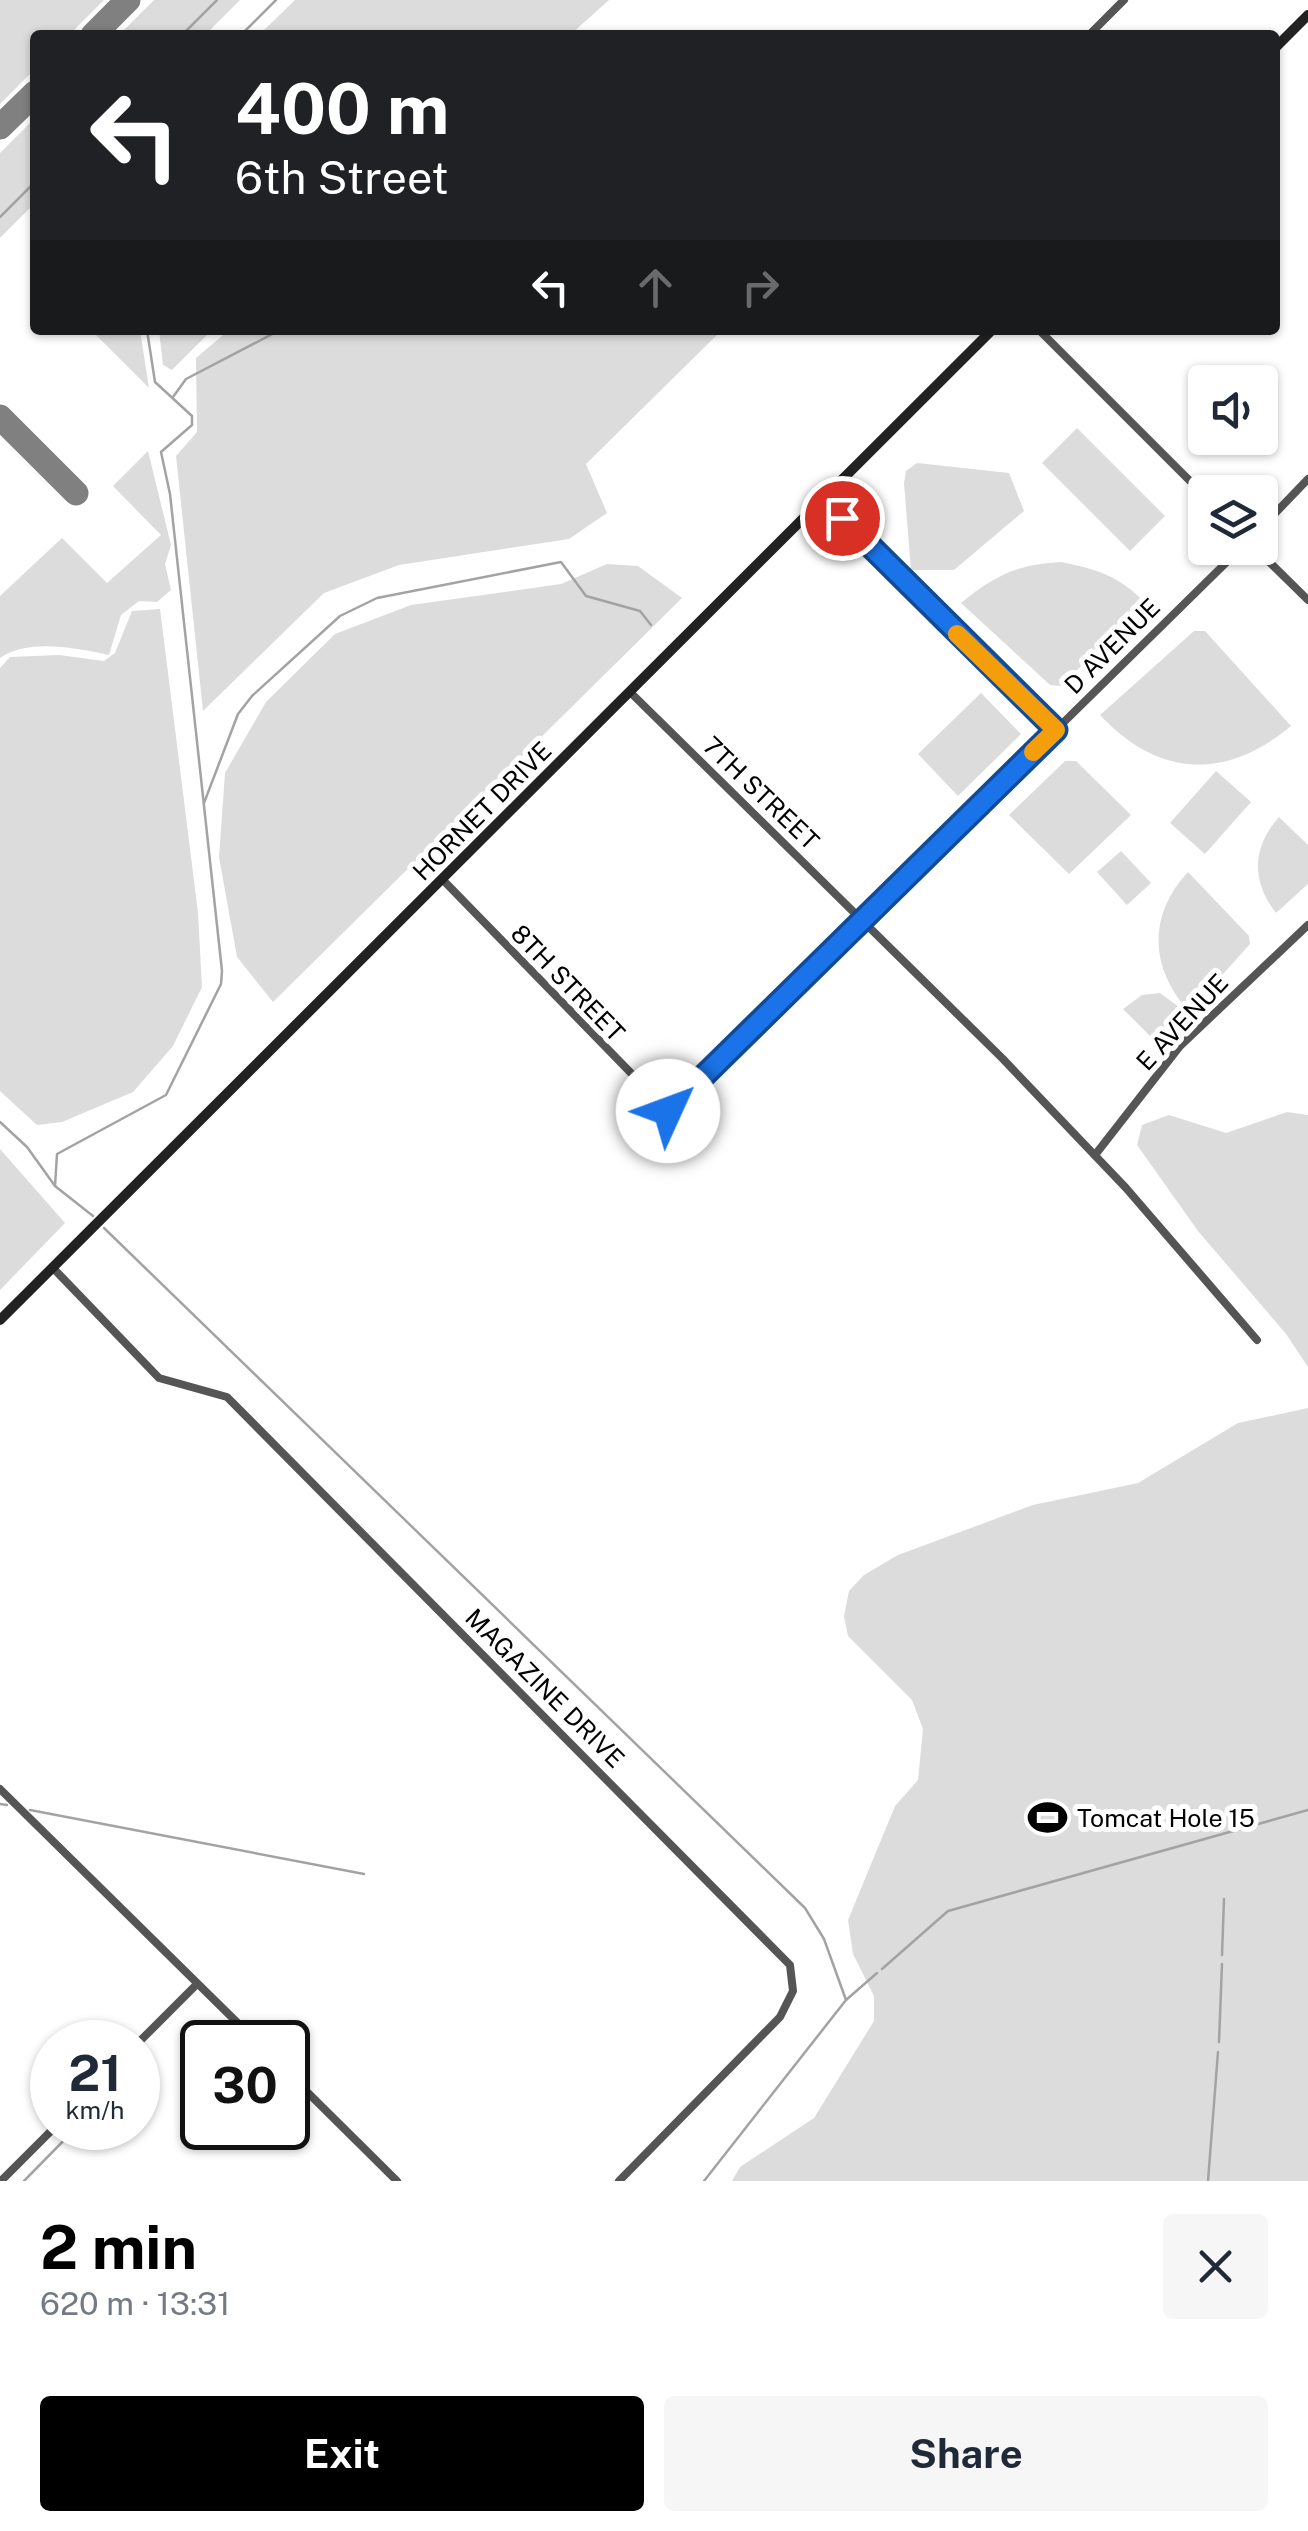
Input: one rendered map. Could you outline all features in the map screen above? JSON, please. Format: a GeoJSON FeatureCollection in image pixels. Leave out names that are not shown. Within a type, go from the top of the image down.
{"type":"FeatureCollection","features":[{"type":"Feature","properties":{"kind":"main road"},"geometry":{"type":"LineString","coordinates":[[1280,43],[1308,16]]}},
{"type":"Feature","properties":{"kind":"main road","name":"HORNET DRIVE"},"geometry":{"type":"LineString","coordinates":[[0,1320],[987,335]]}},
{"type":"Feature","properties":{"kind":"street"},"geometry":{"type":"LineString","coordinates":[[1094,30],[1124,0]]}},
{"type":"Feature","properties":{"kind":"street"},"geometry":{"type":"LineString","coordinates":[[1044,335],[1188,479]]}},
{"type":"Feature","properties":{"kind":"street"},"geometry":{"type":"LineString","coordinates":[[1278,510],[1308,479]]}},
{"type":"Feature","properties":{"kind":"street"},"geometry":{"type":"LineString","coordinates":[[824,499],[1056,730]]}},
{"type":"Feature","properties":{"kind":"street","name":"D AVENUE"},"geometry":{"type":"LineString","coordinates":[[668,1111],[1225,565]]}},
{"type":"Feature","properties":{"kind":"street"},"geometry":{"type":"LineString","coordinates":[[1272,565],[1308,600]]}},
{"type":"Feature","properties":{"kind":"street","name":"7TH STREET"},"geometry":{"type":"LineString","coordinates":[[631,693],[865,921],[1095,1156],[1257,1340]]}},
{"type":"Feature","properties":{"kind":"street","name":"8TH STREET"},"geometry":{"type":"LineString","coordinates":[[442,880],[668,1111]]}},
{"type":"Feature","properties":{"kind":"street","name":"E AVENUE"},"geometry":{"type":"LineString","coordinates":[[1095,1156],[1180,1046],[1308,925]]}},
{"type":"Feature","properties":{"kind":"street","name":"MAGAZINE DRIVE"},"geometry":{"type":"LineString","coordinates":[[53,1268],[159,1378],[227,1397],[790,1965],[793,1992],[780,2017],[619,2181]]}},
{"type":"Feature","properties":{"kind":"street"},"geometry":{"type":"LineString","coordinates":[[0,1789],[234,2020]]}},
{"type":"Feature","properties":{"kind":"street"},"geometry":{"type":"LineString","coordinates":[[160,2022],[197,1984]]}},
{"type":"Feature","properties":{"kind":"street"},"geometry":{"type":"LineString","coordinates":[[310,2095],[397,2181]]}},
{"type":"Feature","properties":{"kind":"street"},"geometry":{"type":"LineString","coordinates":[[1,2181],[32,2150]]}},
{"type":"Feature","properties":{"kind":"shaded area"},"geometry":{"type":"Polygon","coordinates":[[[0,0],[104,0],[74,30],[30,30],[30,74],[0,104],[0,0]]]}},
{"type":"Feature","properties":{"kind":"shaded area"},"geometry":{"type":"Polygon","coordinates":[[[154,0],[240,0],[210,30],[124,30],[154,0]]]}},
{"type":"Feature","properties":{"kind":"shaded area"},"geometry":{"type":"Polygon","coordinates":[[[295,0],[609,0],[576,30],[264,30],[295,0]]]}},
{"type":"Feature","properties":{"kind":"shaded area"},"geometry":{"type":"Polygon","coordinates":[[[30,123],[30,208],[0,238],[0,153],[30,123]]]}},
{"type":"Feature","properties":{"kind":"shaded area"},"geometry":{"type":"Polygon","coordinates":[[[96,335],[141,335],[149,388],[96,335]]]}},
{"type":"Feature","properties":{"kind":"shaded area"},"geometry":{"type":"Polygon","coordinates":[[[160,335],[207,335],[172,370],[163,365],[160,335]]]}},
{"type":"Feature","properties":{"kind":"shaded area"},"geometry":{"type":"Polygon","coordinates":[[[223,335],[717,335],[586,464],[607,513],[569,539],[399,565],[324,593],[203,711],[176,456],[197,432],[196,358],[223,335]]]}},
{"type":"Feature","properties":{"kind":"shaded area"},"geometry":{"type":"Polygon","coordinates":[[[1077,428],[1165,516],[1130,551],[1042,463],[1077,428]]]}},
{"type":"Feature","properties":{"kind":"shaded area"},"geometry":{"type":"Polygon","coordinates":[[[148,451],[171,545],[165,564],[171,590],[157,602],[139,601],[121,615],[109,655],[38,646],[0,658],[0,596],[62,538],[107,583],[161,535],[113,486],[148,451]]]}},
{"type":"Feature","properties":{"kind":"shaded area"},"geometry":{"type":"Polygon","coordinates":[[[917,463],[1009,473],[1024,511],[954,570],[911,570],[904,483],[906,471],[917,463]]]}},
{"type":"Feature","properties":{"kind":"shaded area"},"geometry":{"type":"Polygon","coordinates":[[[1061,562],[1107,575],[1145,603],[1061,686],[1050,685],[961,603],[1007,573],[1061,562]]]}},
{"type":"Feature","properties":{"kind":"shaded area"},"geometry":{"type":"Polygon","coordinates":[[[607,564],[638,566],[682,598],[273,1002],[237,957],[219,857],[225,773],[266,702],[335,634],[411,605],[561,584],[607,564]]]}},
{"type":"Feature","properties":{"kind":"shaded area"},"geometry":{"type":"Polygon","coordinates":[[[160,609],[198,913],[202,987],[173,1046],[133,1092],[62,1122],[37,1125],[0,1091],[0,668],[10,657],[59,655],[104,661],[115,653],[132,611],[160,609]]]}},
{"type":"Feature","properties":{"kind":"shaded area"},"geometry":{"type":"Polygon","coordinates":[[[1194,631],[1205,631],[1291,726],[1241,756],[1217,763],[1192,764],[1145,751],[1100,715],[1194,631]]]}},
{"type":"Feature","properties":{"kind":"shaded area"},"geometry":{"type":"Polygon","coordinates":[[[981,693],[1021,734],[958,796],[918,754],[981,693]]]}},
{"type":"Feature","properties":{"kind":"shaded area"},"geometry":{"type":"Polygon","coordinates":[[[1065,761],[1076,761],[1131,815],[1069,874],[1009,815],[1065,761]]]}},
{"type":"Feature","properties":{"kind":"shaded area"},"geometry":{"type":"Polygon","coordinates":[[[1216,771],[1251,802],[1205,854],[1170,823],[1216,771]]]}},
{"type":"Feature","properties":{"kind":"shaded area"},"geometry":{"type":"Polygon","coordinates":[[[1279,817],[1308,845],[1308,884],[1276,913],[1262,889],[1258,864],[1264,840],[1279,817]]]}},
{"type":"Feature","properties":{"kind":"shaded area"},"geometry":{"type":"Polygon","coordinates":[[[1121,851],[1151,883],[1127,905],[1097,872],[1121,851]]]}},
{"type":"Feature","properties":{"kind":"shaded area"},"geometry":{"type":"Polygon","coordinates":[[[1188,872],[1249,936],[1250,944],[1189,1012],[1167,978],[1158,942],[1165,906],[1188,872]]]}},
{"type":"Feature","properties":{"kind":"shaded area"},"geometry":{"type":"Polygon","coordinates":[[[1160,993],[1183,1010],[1152,1038],[1123,1009],[1142,995],[1160,993]]]}},
{"type":"Feature","properties":{"kind":"shaded area"},"geometry":{"type":"Polygon","coordinates":[[[1287,1112],[1308,1115],[1308,1367],[1286,1334],[1198,1231],[1137,1145],[1142,1125],[1169,1115],[1226,1133],[1287,1112]]]}},
{"type":"Feature","properties":{"kind":"shaded area"},"geometry":{"type":"Polygon","coordinates":[[[0,1149],[65,1223],[0,1290],[0,1149]]]}},
{"type":"Feature","properties":{"kind":"shaded area"},"geometry":{"type":"Polygon","coordinates":[[[1308,1408],[1308,2181],[732,2181],[740,2167],[814,2118],[874,2021],[874,1996],[853,1954],[848,1920],[895,1806],[918,1780],[923,1729],[912,1700],[848,1636],[844,1616],[849,1591],[864,1575],[898,1555],[1033,1505],[1138,1483],[1238,1423],[1308,1408]]]}},
{"type":"Feature","properties":{"kind":"waterway"},"geometry":{"type":"LineString","coordinates":[[187,30],[217,0]]}},
{"type":"Feature","properties":{"kind":"waterway"},"geometry":{"type":"LineString","coordinates":[[246,30],[276,0]]}},
{"type":"Feature","properties":{"kind":"waterway"},"geometry":{"type":"LineString","coordinates":[[0,217],[30,187]]}},
{"type":"Feature","properties":{"kind":"waterway"},"geometry":{"type":"LineString","coordinates":[[55,1186],[57,1154],[166,1095],[221,984],[170,494],[161,452],[192,425],[192,416],[155,382],[148,335]]}},
{"type":"Feature","properties":{"kind":"waterway"},"geometry":{"type":"LineString","coordinates":[[173,397],[186,379],[270,335]]}},
{"type":"Feature","properties":{"kind":"waterway"},"geometry":{"type":"LineString","coordinates":[[204,803],[238,714],[252,696],[340,616],[377,598],[561,562],[586,596],[640,611],[651,625]]}},
{"type":"Feature","properties":{"kind":"waterway"},"geometry":{"type":"LineString","coordinates":[[0,1122],[27,1147],[55,1186],[93,1216]]}},
{"type":"Feature","properties":{"kind":"waterway"},"geometry":{"type":"LineString","coordinates":[[104,1228],[805,1908],[824,1939],[846,2000]]}},
{"type":"Feature","properties":{"kind":"waterway"},"geometry":{"type":"LineString","coordinates":[[0,1804],[7,1805]]}},
{"type":"Feature","properties":{"kind":"waterway"},"geometry":{"type":"LineString","coordinates":[[30,1810],[364,1874]]}},
{"type":"Feature","properties":{"kind":"waterway"},"geometry":{"type":"LineString","coordinates":[[882,1969],[948,1911],[1308,1810]]}},
{"type":"Feature","properties":{"kind":"waterway"},"geometry":{"type":"LineString","coordinates":[[1222,1955],[1224,1899]]}},
{"type":"Feature","properties":{"kind":"waterway"},"geometry":{"type":"LineString","coordinates":[[1219,2042],[1222,1964]]}},
{"type":"Feature","properties":{"kind":"waterway"},"geometry":{"type":"LineString","coordinates":[[704,2181],[846,2000],[877,1973]]}},
{"type":"Feature","properties":{"kind":"waterway"},"geometry":{"type":"LineString","coordinates":[[1208,2181],[1218,2052]]}},
{"type":"Feature","properties":{"kind":"waterway"},"geometry":{"type":"LineString","coordinates":[[24,2181],[54,2150]]}},
{"type":"Feature","properties":{"kind":"taxiway"},"geometry":{"type":"LineString","coordinates":[[98,30],[128,0]]}},
{"type":"Feature","properties":{"kind":"taxiway"},"geometry":{"type":"LineString","coordinates":[[0,127],[30,98]]}},
{"type":"Feature","properties":{"kind":"taxiway"},"geometry":{"type":"LineString","coordinates":[[0,417],[76,493]]}},
{"type":"Feature","properties":{"kind":"slow traffic"},"geometry":{"type":"LineString","coordinates":[[957,634],[1056,730],[1033,752]]}},
{"type":"Feature","properties":{"kind":"place","name":"Tomcat Hole 15"},"geometry":{"type":"Point","coordinates":[1047,1818]}},
{"type":"Feature","properties":{"kind":"route"},"geometry":{"type":"LineString","coordinates":[[668,1111],[1056,730],[842,518]]}}]}
